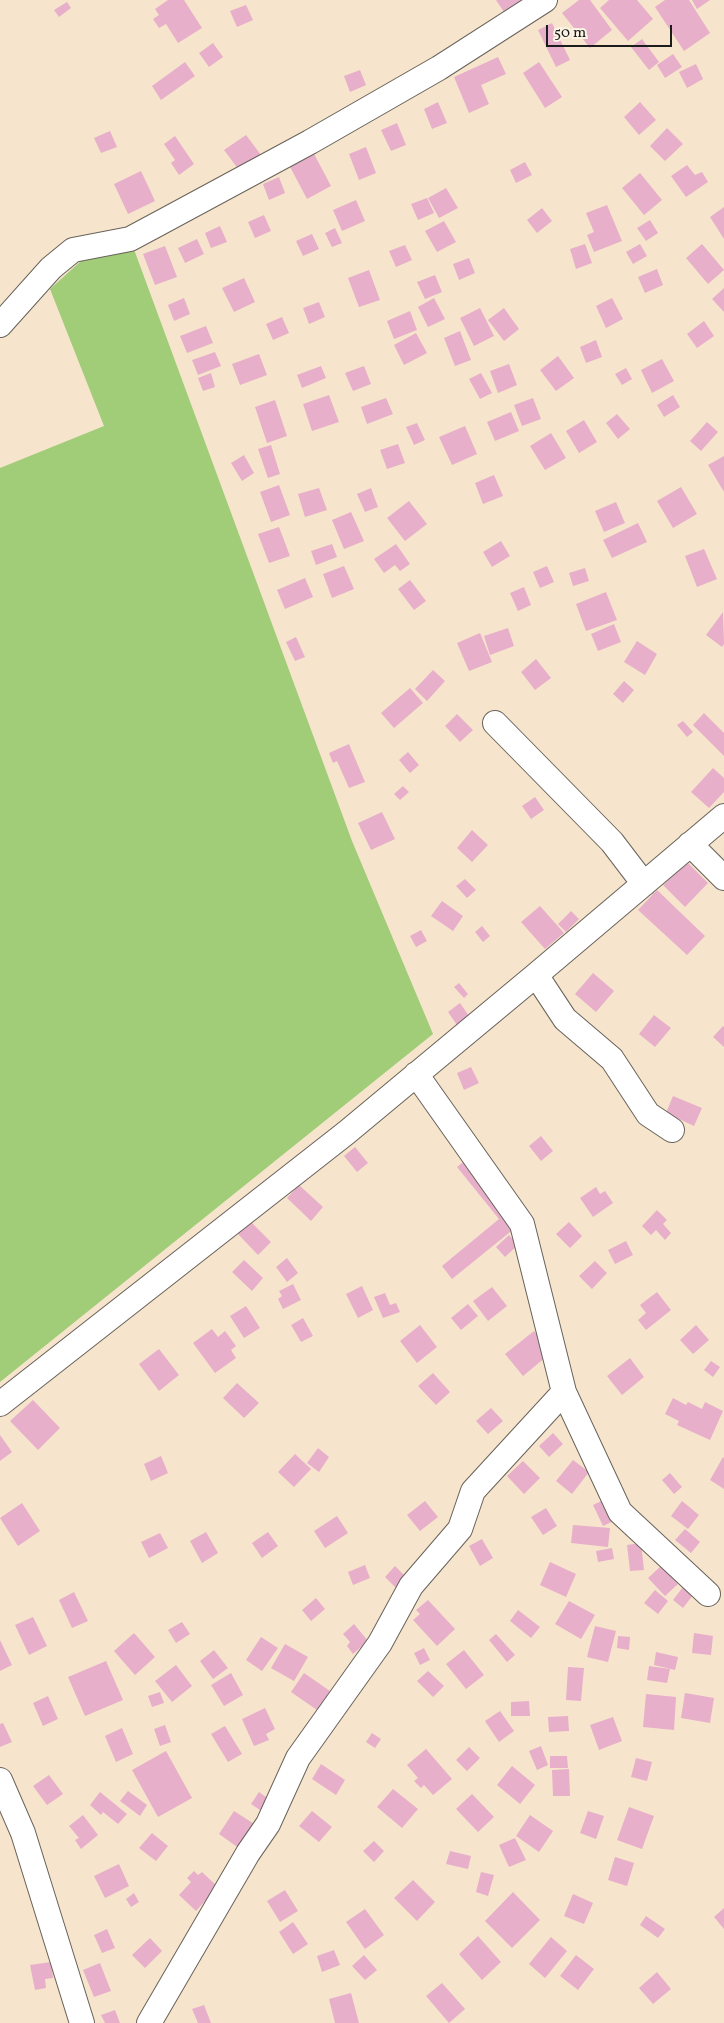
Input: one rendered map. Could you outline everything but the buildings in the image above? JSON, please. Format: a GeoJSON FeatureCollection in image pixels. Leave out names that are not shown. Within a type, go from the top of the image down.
{"type":"FeatureCollection","features":[{"type":"Feature","properties":{"kind":"street"},"geometry":{"type":"LineString","coordinates":[[0,325],[51,268],[73,250],[130,239],[328,132],[439,68],[544,0]]}},
{"type":"Feature","properties":{"kind":"street"},"geometry":{"type":"LineString","coordinates":[[495,723],[612,842],[644,884]]}},
{"type":"Feature","properties":{"kind":"street"},"geometry":{"type":"LineString","coordinates":[[0,1404],[338,1139],[724,816]]}},
{"type":"Feature","properties":{"kind":"street"},"geometry":{"type":"LineString","coordinates":[[690,844],[724,878]]}},
{"type":"Feature","properties":{"kind":"street"},"geometry":{"type":"LineString","coordinates":[[536,975],[565,1019],[612,1059],[648,1114],[672,1130]]}},
{"type":"Feature","properties":{"kind":"street"},"geometry":{"type":"LineString","coordinates":[[416,1074],[522,1224],[564,1392],[620,1512],[708,1594]]}},
{"type":"Feature","properties":{"kind":"street"},"geometry":{"type":"LineString","coordinates":[[149,2023],[248,1853],[268,1824],[298,1758],[380,1643],[411,1586],[460,1529],[473,1491],[564,1392]]}},
{"type":"Feature","properties":{"kind":"street"},"geometry":{"type":"LineString","coordinates":[[0,1780],[23,1833],[82,2023]]}},
{"type":"Feature","properties":{"kind":"green space"},"geometry":{"type":"Polygon","coordinates":[[[132,244],[352,841],[433,1034],[0,1382],[0,468],[104,426],[50,289],[81,261],[132,244]]]}}]}
